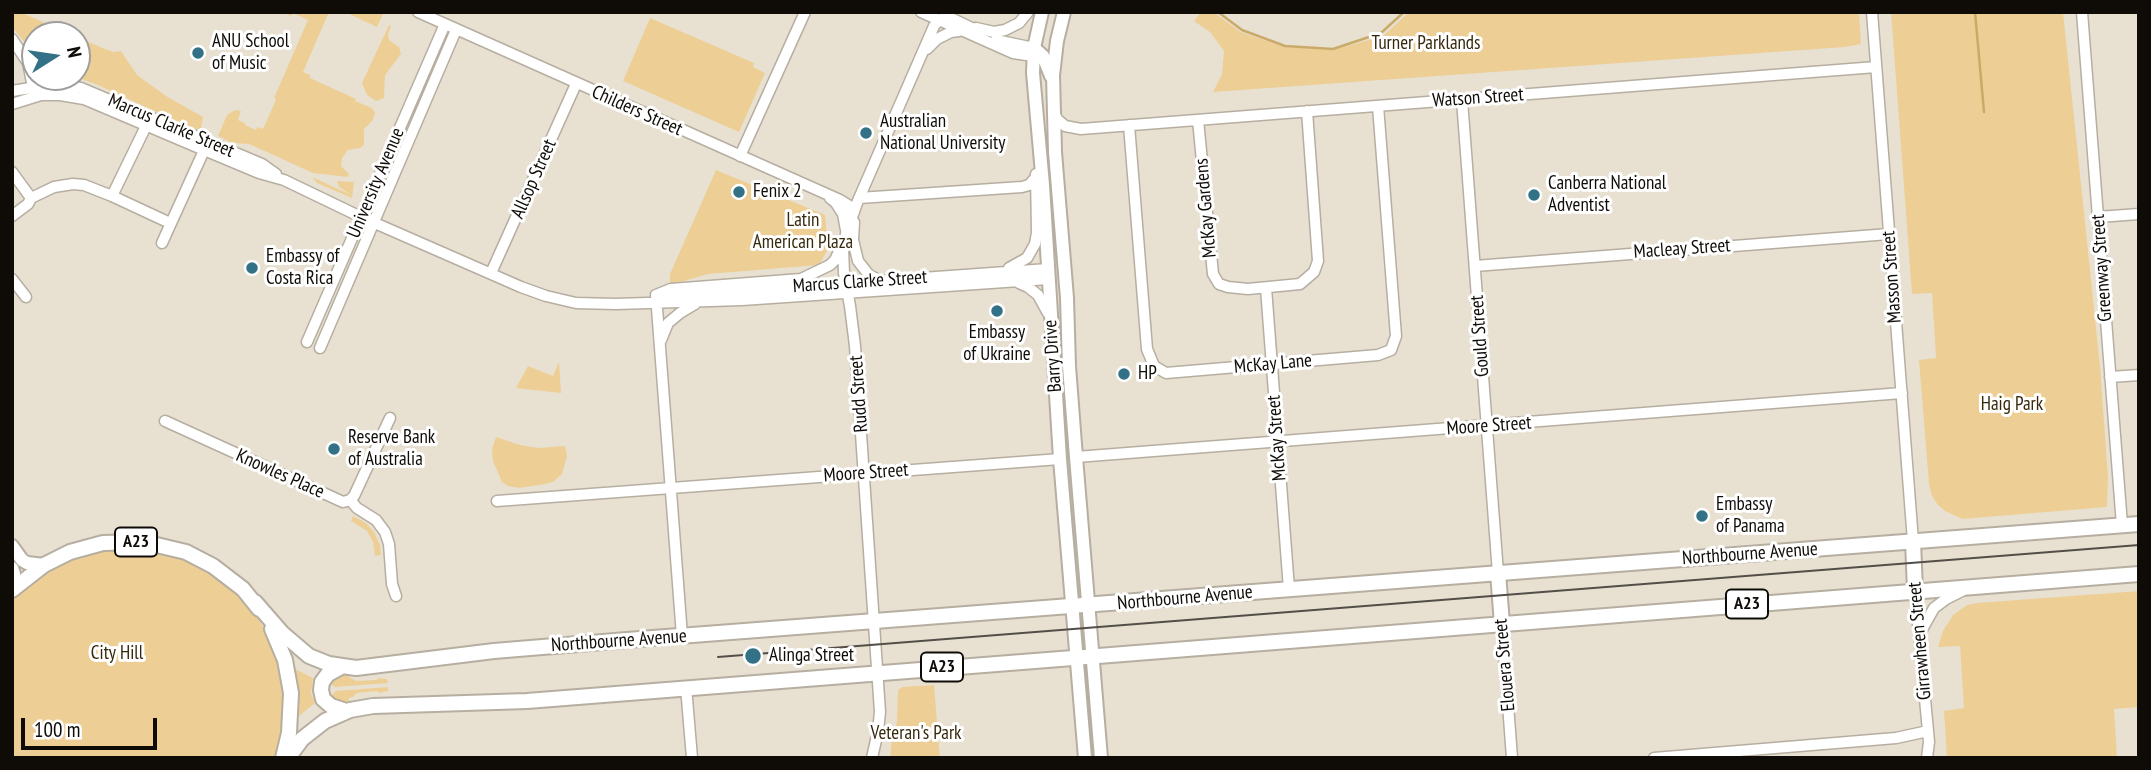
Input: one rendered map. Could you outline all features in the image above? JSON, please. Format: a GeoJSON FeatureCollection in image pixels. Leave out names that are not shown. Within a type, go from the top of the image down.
{"type":"FeatureCollection","features":[{"type":"Feature","properties":{"kind":"highway","name":"Northbourne Avenue"},"geometry":{"type":"LineString","coordinates":[[255,603],[282,634],[316,660],[341,667],[375,667],[494,651],[2139,524]]}},
{"type":"Feature","properties":{"kind":"highway","name":"A23"},"geometry":{"type":"LineString","coordinates":[[12,589],[44,565],[69,552],[126,541],[155,544],[186,552],[214,566],[255,603],[276,637],[288,671],[291,711],[285,758]]}},
{"type":"Feature","properties":{"kind":"highway","name":"Girrawheen Street"},"geometry":{"type":"LineString","coordinates":[[1913,541],[1916,591]]}},
{"type":"Feature","properties":{"kind":"highway","name":"Elouera Street"},"geometry":{"type":"LineString","coordinates":[[1498,573],[1502,624]]}},
{"type":"Feature","properties":{"kind":"highway","name":"A23"},"geometry":{"type":"LineString","coordinates":[[285,758],[313,729],[332,717],[346,711],[373,706],[527,701],[2139,574]]}},
{"type":"Feature","properties":{"kind":"highway"},"geometry":{"type":"LineString","coordinates":[[341,667],[328,674],[322,682],[321,690],[323,699],[331,706],[346,711]]}},
{"type":"Feature","properties":{"kind":"main road","name":"Barry Drive"},"geometry":{"type":"LineString","coordinates":[[1042,12],[1038,53],[1038,142],[1060,459],[1085,758]]}},
{"type":"Feature","properties":{"kind":"main road","name":"Barry Drive"},"geometry":{"type":"LineString","coordinates":[[1038,53],[1048,48],[1056,12]]}},
{"type":"Feature","properties":{"kind":"main road","name":"Barry Drive"},"geometry":{"type":"LineString","coordinates":[[1053,91],[1056,50],[1064,12]]}},
{"type":"Feature","properties":{"kind":"main road"},"geometry":{"type":"LineString","coordinates":[[1038,53],[1056,50],[1061,46],[1066,38],[1072,12]]}},
{"type":"Feature","properties":{"kind":"main road","name":"Barry Drive"},"geometry":{"type":"LineString","coordinates":[[1038,53],[1050,71],[1053,91],[1076,457],[1101,758]]}},
{"type":"Feature","properties":{"kind":"main road","name":"Marcus Clarke Street"},"geometry":{"type":"LineString","coordinates":[[1048,274],[1065,273]]}},
{"type":"Feature","properties":{"kind":"main road"},"geometry":{"type":"LineString","coordinates":[[12,546],[27,563],[44,565]]}},
{"type":"Feature","properties":{"kind":"main road"},"geometry":{"type":"LineString","coordinates":[[12,568],[12,589]]}},
{"type":"Feature","properties":{"kind":"street","name":"Childers Street"},"geometry":{"type":"LineString","coordinates":[[418,12],[844,202],[854,212]]}},
{"type":"Feature","properties":{"kind":"street"},"geometry":{"type":"LineString","coordinates":[[740,156],[805,12]]}},
{"type":"Feature","properties":{"kind":"street"},"geometry":{"type":"LineString","coordinates":[[921,12],[1038,53]]}},
{"type":"Feature","properties":{"kind":"street"},"geometry":{"type":"LineString","coordinates":[[923,55],[934,41],[949,32],[1005,30],[1019,23],[1028,12]]}},
{"type":"Feature","properties":{"kind":"street","name":"Masson Street"},"geometry":{"type":"LineString","coordinates":[[1872,12],[1913,541]]}},
{"type":"Feature","properties":{"kind":"street","name":"Greenway Street"},"geometry":{"type":"LineString","coordinates":[[2082,12],[2122,525]]}},
{"type":"Feature","properties":{"kind":"street"},"geometry":{"type":"LineString","coordinates":[[937,17],[955,20],[971,30]]}},
{"type":"Feature","properties":{"kind":"street"},"geometry":{"type":"LineString","coordinates":[[845,235],[937,17]]}},
{"type":"Feature","properties":{"kind":"street","name":"University Avenue"},"geometry":{"type":"LineString","coordinates":[[307,342],[445,24]]}},
{"type":"Feature","properties":{"kind":"street","name":"University Avenue"},"geometry":{"type":"LineString","coordinates":[[320,348],[456,30]]}},
{"type":"Feature","properties":{"kind":"street","name":"Watson Street"},"geometry":{"type":"LineString","coordinates":[[1081,129],[1876,67]]}},
{"type":"Feature","properties":{"kind":"street","name":"Allsop Street"},"geometry":{"type":"LineString","coordinates":[[491,273],[576,84]]}},
{"type":"Feature","properties":{"kind":"street","name":"Marcus Clarke Street"},"geometry":{"type":"LineString","coordinates":[[12,103],[34,91],[84,99],[146,126],[262,164],[284,180],[374,222],[545,296],[576,303],[602,305],[707,302],[882,281],[996,273],[1048,274]]}},
{"type":"Feature","properties":{"kind":"street","name":"Marcus Clarke Street"},"geometry":{"type":"LineString","coordinates":[[87,91],[205,146]]}},
{"type":"Feature","properties":{"kind":"street","name":"Gould Street"},"geometry":{"type":"LineString","coordinates":[[1462,100],[1498,573]]}},
{"type":"Feature","properties":{"kind":"street","name":"McKay Lane"},"geometry":{"type":"LineString","coordinates":[[1129,125],[1147,349],[1154,366],[1166,373],[1378,355],[1391,350],[1396,336],[1378,106]]}},
{"type":"Feature","properties":{"kind":"street"},"geometry":{"type":"LineString","coordinates":[[1054,111],[1057,119],[1065,126],[1081,129]]}},
{"type":"Feature","properties":{"kind":"street","name":"McKay Gardens"},"geometry":{"type":"LineString","coordinates":[[1198,120],[1213,274],[1219,284],[1228,287],[1266,288],[1300,284],[1314,272],[1318,261],[1307,111]]}},
{"type":"Feature","properties":{"kind":"street"},"geometry":{"type":"LineString","coordinates":[[112,196],[146,126]]}},
{"type":"Feature","properties":{"kind":"street"},"geometry":{"type":"LineString","coordinates":[[1055,152],[1057,144],[1065,134],[1081,129]]}},
{"type":"Feature","properties":{"kind":"street"},"geometry":{"type":"LineString","coordinates":[[996,273],[1018,265],[1033,249],[1037,233],[1038,142]]}},
{"type":"Feature","properties":{"kind":"street"},"geometry":{"type":"LineString","coordinates":[[162,243],[205,146]]}},
{"type":"Feature","properties":{"kind":"street"},"geometry":{"type":"LineString","coordinates":[[12,172],[31,198]]}},
{"type":"Feature","properties":{"kind":"street"},"geometry":{"type":"LineString","coordinates":[[859,198],[1022,187],[1036,177]]}},
{"type":"Feature","properties":{"kind":"street"},"geometry":{"type":"LineString","coordinates":[[12,216],[28,204],[31,198],[54,187],[73,184],[84,185],[112,196],[170,223]]}},
{"type":"Feature","properties":{"kind":"street"},"geometry":{"type":"LineString","coordinates":[[823,194],[840,208],[845,220],[845,235]]}},
{"type":"Feature","properties":{"kind":"street"},"geometry":{"type":"LineString","coordinates":[[854,212],[853,246],[862,267],[873,278],[882,281]]}},
{"type":"Feature","properties":{"kind":"street"},"geometry":{"type":"LineString","coordinates":[[2098,217],[2139,214]]}},
{"type":"Feature","properties":{"kind":"street","name":"Macleay Street"},"geometry":{"type":"LineString","coordinates":[[1475,266],[1889,234]]}},
{"type":"Feature","properties":{"kind":"street","name":"Marcus Clarke Street"},"geometry":{"type":"LineString","coordinates":[[657,302],[656,295],[671,289],[796,280],[823,270],[835,260],[845,235]]}},
{"type":"Feature","properties":{"kind":"street","name":"Rudd Street"},"geometry":{"type":"LineString","coordinates":[[845,235],[843,249],[855,346],[880,719],[872,758]]}},
{"type":"Feature","properties":{"kind":"street","name":"Marcus Clarke Street"},"geometry":{"type":"LineString","coordinates":[[657,302],[671,296],[1013,282],[1048,274]]}},
{"type":"Feature","properties":{"kind":"street"},"geometry":{"type":"LineString","coordinates":[[12,279],[26,298]]}},
{"type":"Feature","properties":{"kind":"street"},"geometry":{"type":"LineString","coordinates":[[1013,282],[1028,287],[1038,295],[1045,305],[1051,324]]}},
{"type":"Feature","properties":{"kind":"street","name":"McKay Street"},"geometry":{"type":"LineString","coordinates":[[1266,288],[1289,589]]}},
{"type":"Feature","properties":{"kind":"street"},"geometry":{"type":"LineString","coordinates":[[657,302],[682,636]]}},
{"type":"Feature","properties":{"kind":"street"},"geometry":{"type":"LineString","coordinates":[[660,344],[668,323],[688,308],[707,302]]}},
{"type":"Feature","properties":{"kind":"street"},"geometry":{"type":"LineString","coordinates":[[2110,377],[2139,376]]}},
{"type":"Feature","properties":{"kind":"street","name":"Moore Street"},"geometry":{"type":"LineString","coordinates":[[1076,457],[1902,393]]}},
{"type":"Feature","properties":{"kind":"street","name":"Knowles Place"},"geometry":{"type":"LineString","coordinates":[[165,421],[340,501],[350,500],[356,492],[390,418]]}},
{"type":"Feature","properties":{"kind":"street","name":"Moore Street"},"geometry":{"type":"LineString","coordinates":[[497,501],[1060,459]]}},
{"type":"Feature","properties":{"kind":"street"},"geometry":{"type":"LineString","coordinates":[[350,500],[376,520],[385,532],[396,596]]}},
{"type":"Feature","properties":{"kind":"street"},"geometry":{"type":"LineString","coordinates":[[1919,634],[1934,608],[1972,587]]}},
{"type":"Feature","properties":{"kind":"street","name":"Girrawheen Street"},"geometry":{"type":"LineString","coordinates":[[1916,591],[1929,736],[1934,758]]}},
{"type":"Feature","properties":{"kind":"street","name":"Elouera Street"},"geometry":{"type":"LineString","coordinates":[[1502,624],[1512,758]]}},
{"type":"Feature","properties":{"kind":"street"},"geometry":{"type":"LineString","coordinates":[[686,687],[692,758]]}},
{"type":"Feature","properties":{"kind":"street"},"geometry":{"type":"LineString","coordinates":[[1654,758],[1929,736]]}},
{"type":"Feature","properties":{"kind":"street","name":"Girrawheen Street"},"geometry":{"type":"LineString","coordinates":[[1927,758],[1929,736]]}},
{"type":"Feature","properties":{"kind":"green space"},"geometry":{"type":"Polygon","coordinates":[[[12,12],[20,12],[41,21],[21,21],[21,38],[12,27],[12,12]]]}},
{"type":"Feature","properties":{"kind":"green space"},"geometry":{"type":"Polygon","coordinates":[[[287,12],[329,12],[303,72],[372,108],[375,113],[373,120],[364,129],[364,145],[348,150],[342,158],[341,166],[349,174],[348,177],[313,173],[249,144],[232,143],[218,136],[227,115],[235,110],[241,111],[238,120],[245,125],[256,130],[257,127],[263,129],[308,20],[293,13],[291,16],[286,14],[287,12]]]}},
{"type":"Feature","properties":{"kind":"green space"},"geometry":{"type":"Polygon","coordinates":[[[345,12],[384,12],[377,27],[345,12]]]}},
{"type":"Feature","properties":{"kind":"green space","name":"Turner Parklands"},"geometry":{"type":"Polygon","coordinates":[[[1201,12],[1213,12],[1241,32],[1284,47],[1333,50],[1383,36],[1409,12],[1859,12],[1861,44],[1213,92],[1222,74],[1224,51],[1210,32],[1194,21],[1201,12]]]}},
{"type":"Feature","properties":{"kind":"green space","name":"Haig Park"},"geometry":{"type":"Polygon","coordinates":[[[1891,12],[2063,12],[2100,366],[2108,477],[2107,507],[1962,519],[1945,511],[1932,496],[1919,360],[1936,358],[1932,293],[1912,294],[1891,12]]]}},
{"type":"Feature","properties":{"kind":"green space"},"geometry":{"type":"Polygon","coordinates":[[[650,18],[754,63],[753,67],[765,73],[739,132],[623,81],[650,18]]]}},
{"type":"Feature","properties":{"kind":"green space"},"geometry":{"type":"Polygon","coordinates":[[[389,25],[389,40],[399,47],[401,54],[385,75],[384,98],[376,101],[367,95],[362,83],[389,25]]]}},
{"type":"Feature","properties":{"kind":"green space"},"geometry":{"type":"Polygon","coordinates":[[[91,43],[114,52],[121,51],[137,75],[166,96],[203,117],[201,129],[193,129],[91,82],[91,43]]]}},
{"type":"Feature","properties":{"kind":"green space","name":"Latin American Plaza"},"geometry":{"type":"Polygon","coordinates":[[[716,170],[825,215],[828,249],[819,265],[708,274],[670,285],[670,274],[716,170]]]}},
{"type":"Feature","properties":{"kind":"green space"},"geometry":{"type":"Polygon","coordinates":[[[312,177],[351,195],[339,187],[337,181],[354,182],[352,198],[317,183],[312,177]]]}},
{"type":"Feature","properties":{"kind":"green space"},"geometry":{"type":"Polygon","coordinates":[[[559,362],[561,393],[516,388],[528,366],[553,376],[559,362]]]}},
{"type":"Feature","properties":{"kind":"green space"},"geometry":{"type":"Polygon","coordinates":[[[496,437],[538,448],[565,446],[567,456],[562,474],[553,482],[545,484],[519,488],[508,486],[502,482],[493,461],[492,449],[496,437]]]}},
{"type":"Feature","properties":{"kind":"green space"},"geometry":{"type":"Polygon","coordinates":[[[353,516],[366,523],[374,532],[381,555],[375,556],[373,542],[367,531],[351,521],[353,516]]]}},
{"type":"Feature","properties":{"kind":"green space","name":"City Hill"},"geometry":{"type":"Polygon","coordinates":[[[144,549],[175,555],[210,571],[239,595],[258,617],[276,655],[283,684],[282,730],[275,758],[12,758],[12,598],[42,573],[77,556],[103,550],[144,549]]]}},
{"type":"Feature","properties":{"kind":"green space"},"geometry":{"type":"Polygon","coordinates":[[[2139,591],[2139,707],[2114,709],[2117,758],[1947,758],[1944,711],[1964,708],[1960,646],[1938,647],[1943,631],[1953,615],[1967,605],[1977,603],[2139,591]]]}},
{"type":"Feature","properties":{"kind":"green space"},"geometry":{"type":"Polygon","coordinates":[[[297,670],[313,678],[311,693],[315,703],[299,716],[296,715],[292,671],[297,670]]]}},
{"type":"Feature","properties":{"kind":"green space"},"geometry":{"type":"Polygon","coordinates":[[[340,674],[349,675],[356,681],[378,678],[387,679],[388,683],[335,687],[328,682],[340,674]]]}},
{"type":"Feature","properties":{"kind":"green space","name":"Veteran's Park"},"geometry":{"type":"Polygon","coordinates":[[[934,685],[940,758],[890,758],[897,722],[898,690],[902,687],[934,685]]]}},
{"type":"Feature","properties":{"kind":"green space"},"geometry":{"type":"Polygon","coordinates":[[[388,687],[388,691],[379,693],[357,693],[344,704],[329,697],[336,691],[388,687]]]}},
{"type":"Feature","properties":{"kind":"waterway"},"geometry":{"type":"LineString","coordinates":[[1218,12],[1242,30],[1285,46],[1333,49],[1381,33],[1404,12]]}},
{"type":"Feature","properties":{"kind":"waterway"},"geometry":{"type":"LineString","coordinates":[[1975,12],[1984,112]]}},
{"type":"Feature","properties":{"kind":"tram line"},"geometry":{"type":"LineString","coordinates":[[718,657],[2139,545]]}},
{"type":"Feature","properties":{"kind":"place","name":"ANU School of Music"},"geometry":{"type":"Point","coordinates":[198,53]}},
{"type":"Feature","properties":{"kind":"place","name":"Australian National University"},"geometry":{"type":"Point","coordinates":[866,133]}},
{"type":"Feature","properties":{"kind":"place","name":"Fenix 2"},"geometry":{"type":"Point","coordinates":[739,192]}},
{"type":"Feature","properties":{"kind":"place","name":"Canberra National Adventist"},"geometry":{"type":"Point","coordinates":[1534,195]}},
{"type":"Feature","properties":{"kind":"place","name":"Embassy of Costa Rica"},"geometry":{"type":"Point","coordinates":[252,268]}},
{"type":"Feature","properties":{"kind":"place","name":"Embassy of Ukraine"},"geometry":{"type":"Point","coordinates":[997,311]}},
{"type":"Feature","properties":{"kind":"place","name":"HP"},"geometry":{"type":"Point","coordinates":[1124,374]}},
{"type":"Feature","properties":{"kind":"place","name":"Reserve Bank of Australia"},"geometry":{"type":"Point","coordinates":[334,449]}},
{"type":"Feature","properties":{"kind":"place","name":"Embassy of Panama"},"geometry":{"type":"Point","coordinates":[1702,516]}},
{"type":"Feature","properties":{"kind":"place","name":"Alinga Street"},"geometry":{"type":"Point","coordinates":[753,656]}}]}
